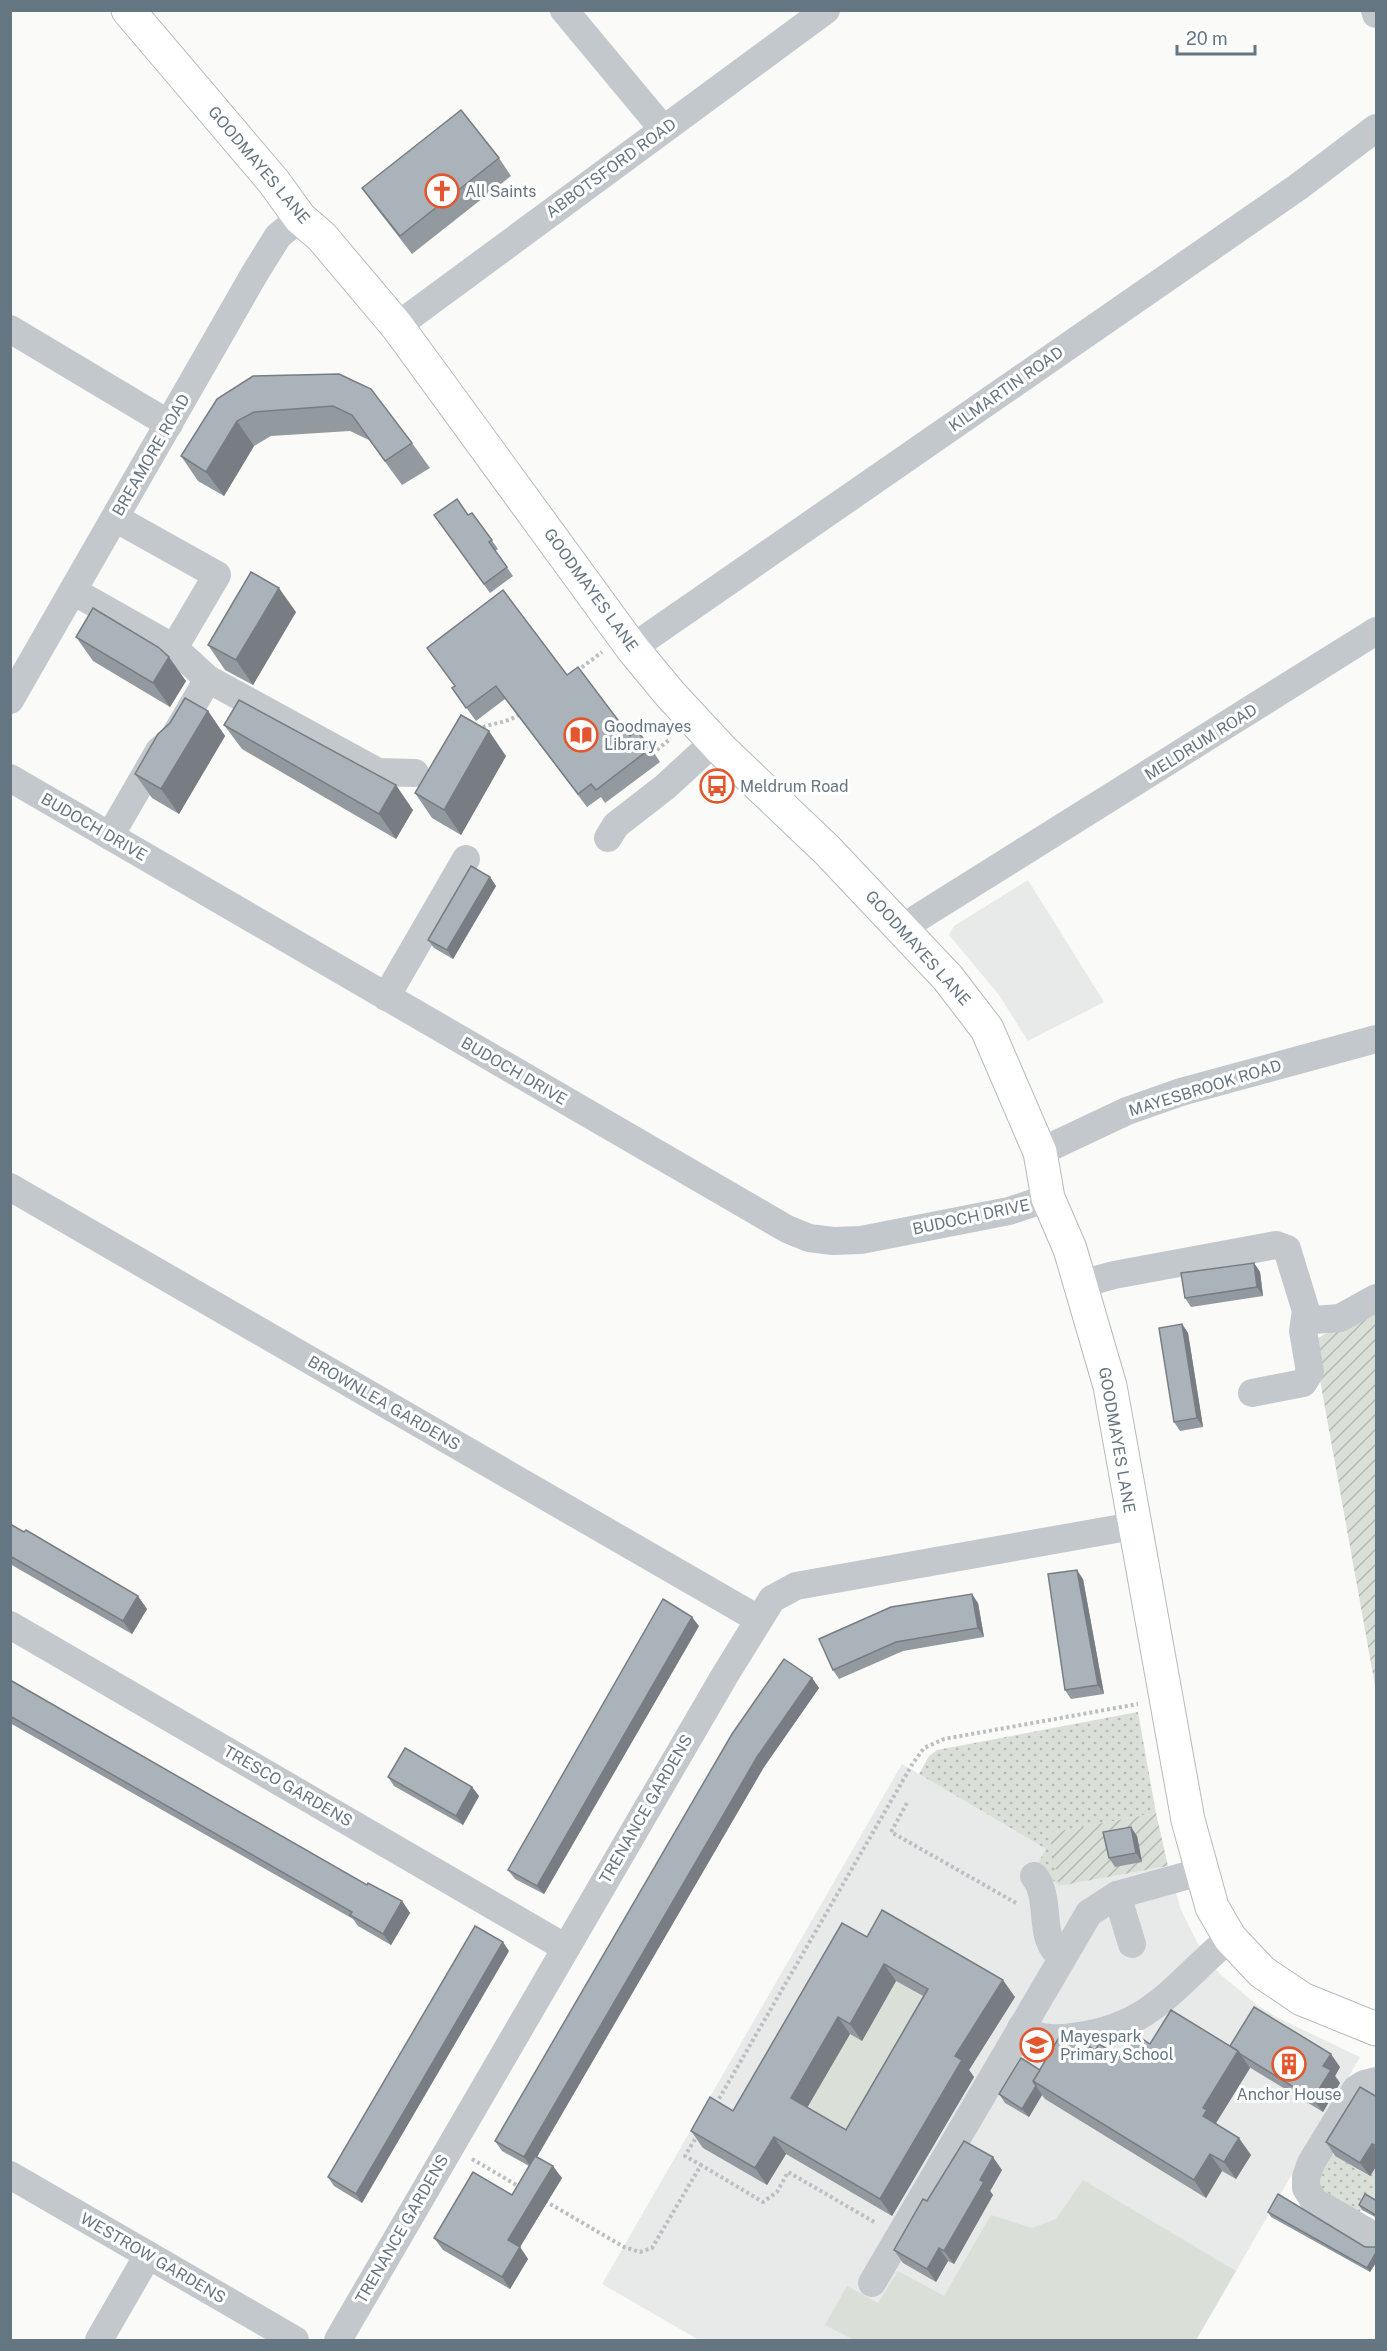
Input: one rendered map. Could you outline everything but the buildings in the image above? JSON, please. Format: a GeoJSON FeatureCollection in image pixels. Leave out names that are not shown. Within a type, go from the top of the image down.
{"type":"FeatureCollection","features":[{"type":"Feature","properties":{"kind":"main road","name":"GOODMAYES LANE"},"geometry":{"type":"LineString","coordinates":[[128,10],[274,182],[300,218],[322,237],[397,326],[628,642],[670,694],[714,742],[827,850],[904,931],[948,978],[987,1029],[1040,1152],[1048,1198],[1068,1242],[1110,1386],[1165,1698],[1200,1872],[1212,1907],[1230,1938],[1244,1956],[1286,1990],[1377,2029]]}},
{"type":"Feature","properties":{"kind":"street"},"geometry":{"type":"LineString","coordinates":[[564,10],[663,129]]}},
{"type":"Feature","properties":{"kind":"street","name":"ABBOTSFORD ROAD"},"geometry":{"type":"LineString","coordinates":[[397,326],[826,10]]}},
{"type":"Feature","properties":{"kind":"street","name":"KILMARTIN ROAD"},"geometry":{"type":"LineString","coordinates":[[628,642],[1298,187],[1377,128]]}},
{"type":"Feature","properties":{"kind":"street","name":"BREAMORE ROAD"},"geometry":{"type":"LineString","coordinates":[[10,700],[20,661],[73,591],[278,236],[300,218]]}},
{"type":"Feature","properties":{"kind":"street"},"geometry":{"type":"LineString","coordinates":[[10,329],[169,424]]}},
{"type":"Feature","properties":{"kind":"street"},"geometry":{"type":"LineString","coordinates":[[115,518],[217,575],[174,648]]}},
{"type":"Feature","properties":{"kind":"street"},"geometry":{"type":"LineString","coordinates":[[73,591],[174,648],[208,679],[378,772],[415,773]]}},
{"type":"Feature","properties":{"kind":"street","name":"MELDRUM ROAD"},"geometry":{"type":"LineString","coordinates":[[904,931],[916,919],[1377,631]]}},
{"type":"Feature","properties":{"kind":"street"},"geometry":{"type":"LineString","coordinates":[[110,836],[159,751],[173,740],[208,679]]}},
{"type":"Feature","properties":{"kind":"street"},"geometry":{"type":"LineString","coordinates":[[608,838],[616,825],[665,787],[714,742]]}},
{"type":"Feature","properties":{"kind":"street","name":"BUDOCH DRIVE"},"geometry":{"type":"LineString","coordinates":[[10,778],[787,1229],[809,1238],[833,1241],[861,1240],[1009,1211],[1048,1198]]}},
{"type":"Feature","properties":{"kind":"street"},"geometry":{"type":"LineString","coordinates":[[386,997],[466,859]]}},
{"type":"Feature","properties":{"kind":"street","name":"MAYESBROOK ROAD"},"geometry":{"type":"LineString","coordinates":[[1040,1152],[1053,1148],[1126,1111],[1181,1092],[1377,1039]]}},
{"type":"Feature","properties":{"kind":"street","name":"BROWNLEA GARDENS"},"geometry":{"type":"LineString","coordinates":[[10,1187],[758,1619]]}},
{"type":"Feature","properties":{"kind":"street"},"geometry":{"type":"LineString","coordinates":[[1081,1284],[1114,1275],[1276,1245],[1287,1249],[1306,1311],[1313,1320],[1340,1318],[1377,1298]]}},
{"type":"Feature","properties":{"kind":"street"},"geometry":{"type":"LineString","coordinates":[[1252,1393],[1303,1383],[1310,1372],[1303,1331],[1306,1311]]}},
{"type":"Feature","properties":{"kind":"street","name":"TRENANCE GARDENS"},"geometry":{"type":"LineString","coordinates":[[338,2340],[758,1619],[772,1599],[796,1586],[1133,1526]]}},
{"type":"Feature","properties":{"kind":"street","name":"TRESCO GARDENS"},"geometry":{"type":"LineString","coordinates":[[10,1624],[566,1948]]}},
{"type":"Feature","properties":{"kind":"street"},"geometry":{"type":"LineString","coordinates":[[872,2283],[1021,2028],[1055,1987],[1063,1958],[1089,1913],[1117,1895],[1200,1872]]}},
{"type":"Feature","properties":{"kind":"street"},"geometry":{"type":"LineString","coordinates":[[1034,1876],[1041,1886],[1049,1940],[1054,1952],[1063,1958]]}},
{"type":"Feature","properties":{"kind":"street"},"geometry":{"type":"LineString","coordinates":[[1117,1895],[1132,1944]]}},
{"type":"Feature","properties":{"kind":"street"},"geometry":{"type":"LineString","coordinates":[[1021,2028],[1038,2037],[1055,2039],[1108,2031],[1131,2023],[1153,2009],[1230,1938]]}},
{"type":"Feature","properties":{"kind":"street"},"geometry":{"type":"LineString","coordinates":[[1377,2081],[1364,2084],[1356,2089],[1311,2163],[1306,2177],[1306,2188],[1314,2201],[1377,2238]]}},
{"type":"Feature","properties":{"kind":"street","name":"WESTROW GARDENS"},"geometry":{"type":"LineString","coordinates":[[10,2175],[295,2340]]}},
{"type":"Feature","properties":{"kind":"street"},"geometry":{"type":"LineString","coordinates":[[99,2340],[148,2255]]}},
{"type":"Feature","properties":{"kind":"path"},"geometry":{"type":"LineString","coordinates":[[574,673],[628,642]]}},
{"type":"Feature","properties":{"kind":"path"},"geometry":{"type":"LineString","coordinates":[[473,731],[492,723],[506,722],[527,709]]}},
{"type":"Feature","properties":{"kind":"path"},"geometry":{"type":"LineString","coordinates":[[657,750],[672,738]]}},
{"type":"Feature","properties":{"kind":"path"},"geometry":{"type":"LineString","coordinates":[[715,2105],[913,1763],[924,1748],[944,1739],[1165,1698]]}},
{"type":"Feature","properties":{"kind":"path"},"geometry":{"type":"LineString","coordinates":[[908,1803],[891,1832],[1025,1908]]}},
{"type":"Feature","properties":{"kind":"path"},"geometry":{"type":"LineString","coordinates":[[703,2126],[685,2156],[762,2202],[777,2192],[788,2172],[899,2236]]}},
{"type":"Feature","properties":{"kind":"path"},"geometry":{"type":"LineString","coordinates":[[451,2147],[521,2188]]}},
{"type":"Feature","properties":{"kind":"path"},"geometry":{"type":"LineString","coordinates":[[542,2199],[624,2247],[640,2252],[652,2248],[701,2165]]}},
{"type":"Feature","properties":{"kind":"shaded area"},"geometry":{"type":"Polygon","coordinates":[[[1028,880],[1104,1002],[1028,1041],[999,995],[949,935],[954,926],[1028,880]]]}},
{"type":"Feature","properties":{"kind":"shaded area"},"geometry":{"type":"Polygon","coordinates":[[[1376,1288],[1376,1691],[1313,1341],[1342,1324],[1376,1288]]]}},
{"type":"Feature","properties":{"kind":"shaded area"},"geometry":{"type":"Polygon","coordinates":[[[1138,1712],[1156,1813],[1050,1833],[1059,1886],[1037,1865],[1046,1849],[919,1774],[929,1756],[937,1750],[1138,1712]]]}},
{"type":"Feature","properties":{"kind":"shaded area","name":"Mayespark Primary School"},"geometry":{"type":"Polygon","coordinates":[[[902,1764],[1046,1849],[1059,1886],[1168,1866],[1181,1910],[1197,1942],[1219,1973],[1257,2005],[1280,2019],[1360,2057],[1196,2340],[699,2340],[602,2284],[902,1764]]]}},
{"type":"Feature","properties":{"kind":"shaded area"},"geometry":{"type":"Polygon","coordinates":[[[1156,1813],[1168,1866],[1059,1886],[1049,1833],[1156,1813]]]}},
{"type":"Feature","properties":{"kind":"shaded area"},"geometry":{"type":"Polygon","coordinates":[[[884,1974],[939,2006],[858,2147],[803,2115],[884,1974]]]}},
{"type":"Feature","properties":{"kind":"shaded area"},"geometry":{"type":"Polygon","coordinates":[[[1327,2151],[1369,2176],[1376,2165],[1376,2202],[1368,2197],[1359,2213],[1320,2188],[1317,2167],[1327,2151]]]}},
{"type":"Feature","properties":{"kind":"shaded area"},"geometry":{"type":"Polygon","coordinates":[[[1083,2180],[1236,2271],[1196,2340],[854,2340],[825,2325],[847,2286],[878,2303],[898,2271],[944,2296],[991,2215],[1032,2228],[1056,2219],[1083,2180]]]}},
{"type":"Feature","properties":{"kind":"place","name":"All Saints"},"geometry":{"type":"Point","coordinates":[442,191]}},
{"type":"Feature","properties":{"kind":"place","name":"Goodmayes Library"},"geometry":{"type":"Point","coordinates":[581,735]}},
{"type":"Feature","properties":{"kind":"place","name":"Meldrum Road"},"geometry":{"type":"Point","coordinates":[717,786]}},
{"type":"Feature","properties":{"kind":"place","name":"Mayespark Primary School"},"geometry":{"type":"Point","coordinates":[1037,2045]}},
{"type":"Feature","properties":{"kind":"place","name":"Anchor House"},"geometry":{"type":"Point","coordinates":[1289,2064]}}]}
